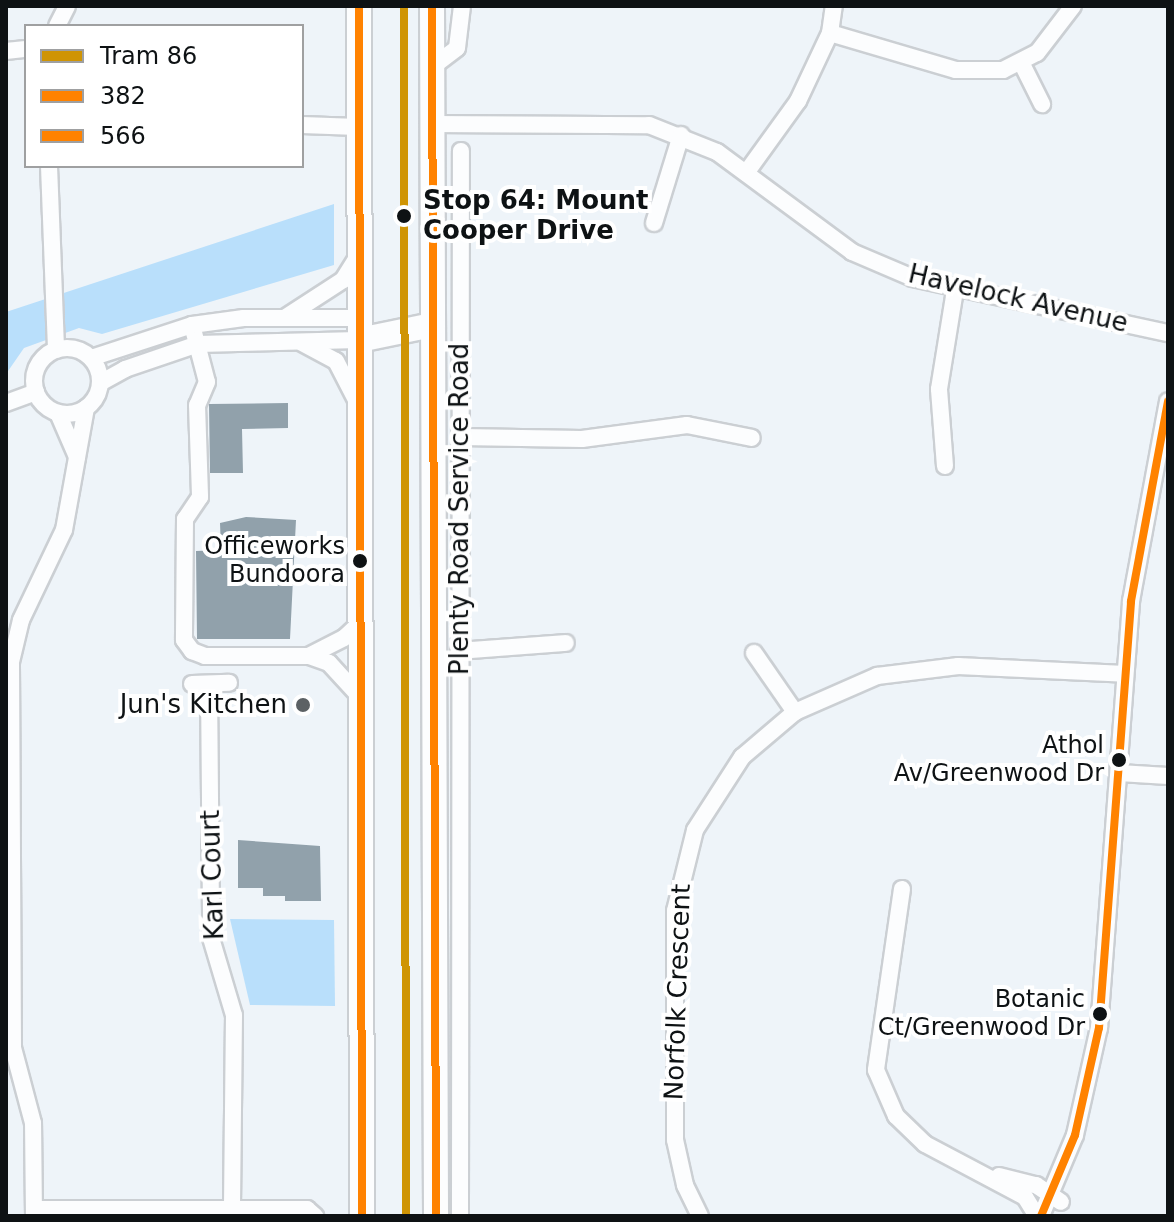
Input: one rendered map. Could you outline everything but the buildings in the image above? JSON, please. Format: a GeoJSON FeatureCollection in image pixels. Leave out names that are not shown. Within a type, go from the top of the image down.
{"type":"FeatureCollection","features":[{"type":"Feature","properties":{"kind":"highway"},"geometry":{"type":"LineString","coordinates":[[359,6],[362,1216]]}},
{"type":"Feature","properties":{"kind":"highway"},"geometry":{"type":"LineString","coordinates":[[432,6],[436,1216]]}},
{"type":"Feature","properties":{"kind":"highway"},"geometry":{"type":"LineString","coordinates":[[359,329],[432,325]]}},
{"type":"Feature","properties":{"kind":"street"},"geometry":{"type":"LineString","coordinates":[[58,24],[67,6]]}},
{"type":"Feature","properties":{"kind":"street"},"geometry":{"type":"LineString","coordinates":[[432,67],[457,48],[462,6]]}},
{"type":"Feature","properties":{"kind":"street"},"geometry":{"type":"LineString","coordinates":[[746,173],[798,101],[830,33],[834,6]]}},
{"type":"Feature","properties":{"kind":"street"},"geometry":{"type":"LineString","coordinates":[[830,33],[956,70],[1003,70],[1022,64],[1044,46],[1073,6]]}},
{"type":"Feature","properties":{"kind":"street"},"geometry":{"type":"LineString","coordinates":[[1022,64],[1042,104]]}},
{"type":"Feature","properties":{"kind":"street","name":"Havelock Avenue"},"geometry":{"type":"LineString","coordinates":[[431,124],[631,122],[681,135],[746,173],[852,252],[955,290],[1168,333]]}},
{"type":"Feature","properties":{"kind":"street"},"geometry":{"type":"LineString","coordinates":[[304,125],[358,127]]}},
{"type":"Feature","properties":{"kind":"street"},"geometry":{"type":"LineString","coordinates":[[654,223],[681,135]]}},
{"type":"Feature","properties":{"kind":"street","name":"Plenty Road Service Road"},"geometry":{"type":"LineString","coordinates":[[460,1216],[461,151]]}},
{"type":"Feature","properties":{"kind":"street"},"geometry":{"type":"LineString","coordinates":[[49,168],[56,350]]}},
{"type":"Feature","properties":{"kind":"street"},"geometry":{"type":"LineString","coordinates":[[431,178],[460,203]]}},
{"type":"Feature","properties":{"kind":"street"},"geometry":{"type":"LineString","coordinates":[[284,318],[337,285],[359,255]]}},
{"type":"Feature","properties":{"kind":"street"},"geometry":{"type":"LineString","coordinates":[[945,466],[939,389],[955,290]]}},
{"type":"Feature","properties":{"kind":"street"},"geometry":{"type":"LineString","coordinates":[[91,358],[192,325],[284,318],[359,329]]}},
{"type":"Feature","properties":{"kind":"street"},"geometry":{"type":"LineString","coordinates":[[192,325],[207,382],[197,405],[200,497],[185,519],[187,646],[205,656],[309,656],[329,663],[360,697]]}},
{"type":"Feature","properties":{"kind":"street"},"geometry":{"type":"LineString","coordinates":[[315,1216],[307,1209],[34,1212],[33,1123],[10,1049],[8,907],[13,643],[64,530],[86,408],[100,383],[198,344],[293,339],[359,329]]}},
{"type":"Feature","properties":{"kind":"street"},"geometry":{"type":"LineString","coordinates":[[293,339],[336,361],[359,409]]}},
{"type":"Feature","properties":{"kind":"street"},"geometry":{"type":"LineString","coordinates":[[36,392],[40,363],[56,350],[74,349],[91,358],[100,383]]}},
{"type":"Feature","properties":{"kind":"street"},"geometry":{"type":"LineString","coordinates":[[6,403],[36,392]]}},
{"type":"Feature","properties":{"kind":"street"},"geometry":{"type":"LineString","coordinates":[[36,392],[58,413],[77,457]]}},
{"type":"Feature","properties":{"kind":"street"},"geometry":{"type":"LineString","coordinates":[[982,1172],[1025,1197],[1039,1216],[1057,1204],[1075,1135],[1099,1028],[1133,588],[1168,401]]}},
{"type":"Feature","properties":{"kind":"street"},"geometry":{"type":"LineString","coordinates":[[58,413],[86,408]]}},
{"type":"Feature","properties":{"kind":"street"},"geometry":{"type":"LineString","coordinates":[[461,437],[612,438],[687,425],[752,438]]}},
{"type":"Feature","properties":{"kind":"street"},"geometry":{"type":"LineString","coordinates":[[309,656],[330,647],[360,623]]}},
{"type":"Feature","properties":{"kind":"street"},"geometry":{"type":"LineString","coordinates":[[459,651],[566,643]]}},
{"type":"Feature","properties":{"kind":"street"},"geometry":{"type":"LineString","coordinates":[[754,653],[795,712]]}},
{"type":"Feature","properties":{"kind":"street","name":"Norfolk Crescent"},"geometry":{"type":"LineString","coordinates":[[700,1216],[685,1185],[675,1140],[677,889],[695,830],[724,781],[764,736],[795,712],[845,686],[906,670],[958,666],[1125,674]]}},
{"type":"Feature","properties":{"kind":"street","name":"Karl Court"},"geometry":{"type":"LineString","coordinates":[[229,683],[201,684],[211,938],[234,1015],[232,1208]]}},
{"type":"Feature","properties":{"kind":"street"},"geometry":{"type":"LineString","coordinates":[[1119,773],[1168,776]]}},
{"type":"Feature","properties":{"kind":"street"},"geometry":{"type":"LineString","coordinates":[[434,819],[461,816]]}},
{"type":"Feature","properties":{"kind":"street"},"geometry":{"type":"LineString","coordinates":[[902,889],[876,1070],[896,1116],[925,1144],[1057,1204]]}},
{"type":"Feature","properties":{"kind":"shaded area"},"geometry":{"type":"Polygon","coordinates":[[[334,204],[334,265],[102,334],[79,328],[24,348],[6,374],[6,312],[334,204]]]}},
{"type":"Feature","properties":{"kind":"shaded area"},"geometry":{"type":"Polygon","coordinates":[[[230,919],[334,920],[335,1006],[250,1005],[230,919]]]}},
{"type":"Feature","properties":{"kind":"tram line","name":"86"},"geometry":{"type":"LineString","coordinates":[[404,6],[406,1216]]}},
{"type":"Feature","properties":{"kind":"transit line","name":"382"},"geometry":{"type":"LineString","coordinates":[[359,6],[362,1216]]}},
{"type":"Feature","properties":{"kind":"transit line","name":"382"},"geometry":{"type":"LineString","coordinates":[[432,6],[436,1216]]}},
{"type":"Feature","properties":{"kind":"transit line","name":"566"},"geometry":{"type":"LineString","coordinates":[[1041,1216],[1075,1135],[1099,1028],[1131,601],[1168,401]]}},
{"type":"Feature","properties":{"kind":"place","name":"Stop 64: Mount Cooper Drive"},"geometry":{"type":"Point","coordinates":[404,216]}},
{"type":"Feature","properties":{"kind":"place","name":"Officeworks Bundoora"},"geometry":{"type":"Point","coordinates":[360,561]}},
{"type":"Feature","properties":{"kind":"place","name":"Jun's Kitchen"},"geometry":{"type":"Point","coordinates":[303,705]}},
{"type":"Feature","properties":{"kind":"place","name":"Athol Av/Greenwood Dr"},"geometry":{"type":"Point","coordinates":[1119,760]}},
{"type":"Feature","properties":{"kind":"place","name":"Botanic Ct/Greenwood Dr"},"geometry":{"type":"Point","coordinates":[1100,1014]}}]}
